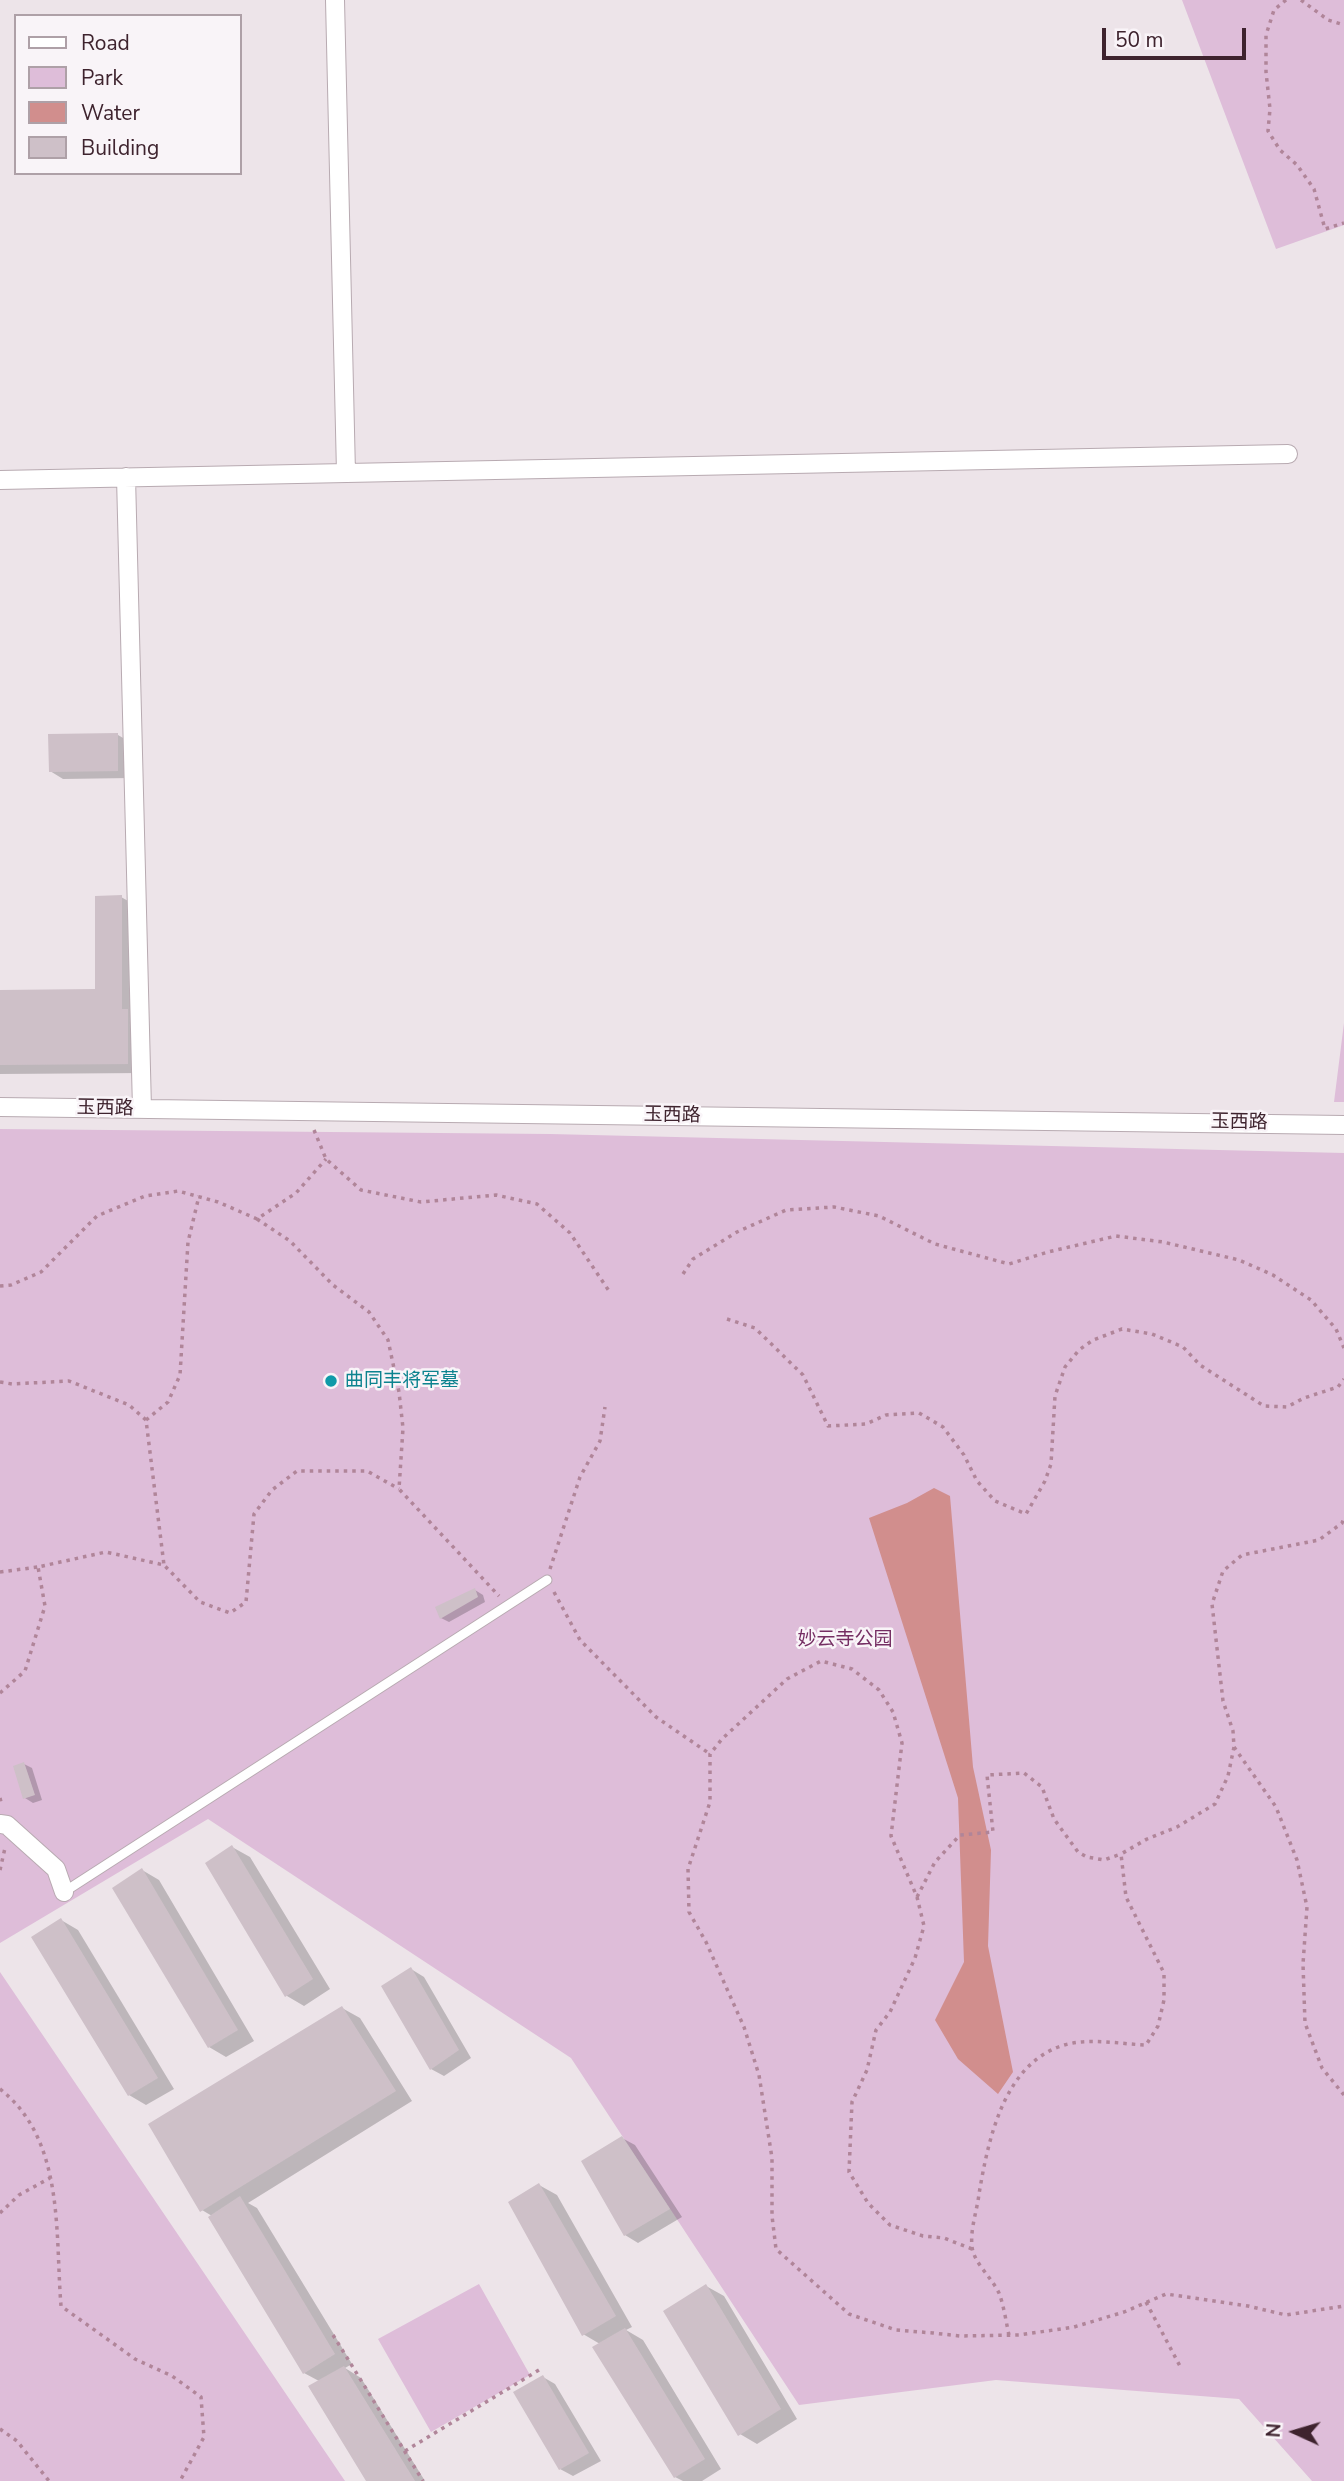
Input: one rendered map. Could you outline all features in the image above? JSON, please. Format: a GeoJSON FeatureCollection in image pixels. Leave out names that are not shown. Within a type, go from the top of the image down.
{"type":"FeatureCollection","features":[{"type":"Feature","properties":{"kind":"street"},"geometry":{"type":"LineString","coordinates":[[335,0],[346,473]]}},
{"type":"Feature","properties":{"kind":"street"},"geometry":{"type":"LineString","coordinates":[[0,480],[1288,454]]}},
{"type":"Feature","properties":{"kind":"street"},"geometry":{"type":"LineString","coordinates":[[126,477],[142,1109]]}},
{"type":"Feature","properties":{"kind":"street","name":"玉西路"},"geometry":{"type":"LineString","coordinates":[[0,1107],[1344,1125]]}},
{"type":"Feature","properties":{"kind":"street"},"geometry":{"type":"LineString","coordinates":[[0,1824],[7,1825],[56,1869],[64,1892]]}},
{"type":"Feature","properties":{"kind":"lane"},"geometry":{"type":"LineString","coordinates":[[64,1892],[547,1580]]}},
{"type":"Feature","properties":{"kind":"path"},"geometry":{"type":"LineString","coordinates":[[1286,0],[1274,10],[1266,35],[1270,109],[1268,131],[1280,150],[1297,165],[1314,189],[1325,229],[1344,223]]}},
{"type":"Feature","properties":{"kind":"path"},"geometry":{"type":"LineString","coordinates":[[1301,0],[1328,20],[1344,24]]}},
{"type":"Feature","properties":{"kind":"path"},"geometry":{"type":"LineString","coordinates":[[307,1111],[326,1159],[361,1190],[421,1202],[496,1195],[537,1204],[570,1233],[609,1292]]}},
{"type":"Feature","properties":{"kind":"path"},"geometry":{"type":"LineString","coordinates":[[257,1219],[296,1194],[326,1159]]}},
{"type":"Feature","properties":{"kind":"path"},"geometry":{"type":"LineString","coordinates":[[0,1286],[11,1285],[41,1272],[97,1216],[145,1196],[178,1191],[257,1219],[290,1241],[333,1285],[369,1312],[388,1340],[399,1392],[403,1428],[399,1489]]}},
{"type":"Feature","properties":{"kind":"path"},"geometry":{"type":"LineString","coordinates":[[146,1420],[168,1402],[180,1375],[188,1242],[198,1196]]}},
{"type":"Feature","properties":{"kind":"path"},"geometry":{"type":"LineString","coordinates":[[683,1274],[693,1259],[737,1232],[786,1210],[834,1207],[879,1216],[935,1244],[1009,1264],[1116,1236],[1163,1242],[1238,1260],[1273,1275],[1311,1300],[1336,1329],[1344,1348]]}},
{"type":"Feature","properties":{"kind":"path"},"geometry":{"type":"LineString","coordinates":[[727,1319],[755,1328],[803,1375],[828,1426],[866,1424],[886,1415],[919,1413],[943,1427],[964,1455],[977,1481],[995,1501],[1026,1514],[1045,1481],[1051,1464],[1055,1396],[1065,1367],[1079,1350],[1093,1340],[1122,1329],[1152,1334],[1183,1347],[1200,1365],[1264,1406],[1287,1407],[1304,1398],[1338,1387],[1344,1379]]}},
{"type":"Feature","properties":{"kind":"path"},"geometry":{"type":"LineString","coordinates":[[0,1382],[12,1384],[69,1381],[130,1405],[146,1420],[164,1565]]}},
{"type":"Feature","properties":{"kind":"path"},"geometry":{"type":"LineString","coordinates":[[605,1407],[600,1441],[580,1477],[547,1580],[580,1640],[656,1717],[710,1754]]}},
{"type":"Feature","properties":{"kind":"path"},"geometry":{"type":"LineString","coordinates":[[0,1572],[38,1567],[106,1552],[164,1565],[200,1602],[230,1613],[246,1602],[254,1514],[272,1490],[297,1471],[367,1471],[399,1489],[507,1605]]}},
{"type":"Feature","properties":{"kind":"path"},"geometry":{"type":"LineString","coordinates":[[917,1897],[935,1862],[960,1835],[993,1832],[987,1775],[1024,1773],[1042,1787],[1054,1819],[1078,1852],[1087,1857],[1104,1860],[1177,1827],[1215,1804],[1228,1776],[1234,1747],[1233,1731],[1223,1701],[1212,1604],[1223,1571],[1242,1555],[1319,1540],[1342,1523],[1344,1518]]}},
{"type":"Feature","properties":{"kind":"path"},"geometry":{"type":"LineString","coordinates":[[0,1693],[25,1671],[45,1606],[38,1567]]}},
{"type":"Feature","properties":{"kind":"path"},"geometry":{"type":"LineString","coordinates":[[972,2249],[944,2238],[923,2236],[890,2225],[869,2203],[849,2172],[852,2102],[867,2070],[876,2031],[890,2012],[922,1940],[924,1926],[917,1897],[891,1836],[902,1743],[893,1712],[879,1690],[852,1669],[821,1661],[787,1679],[722,1739],[710,1754],[710,1802],[688,1869],[690,1912],[744,2027],[759,2075],[772,2158],[772,2216],[776,2249],[849,2314],[896,2330],[960,2336],[1009,2335],[1074,2327],[1166,2294],[1248,2306],[1286,2315],[1344,2306]]}},
{"type":"Feature","properties":{"kind":"path"},"geometry":{"type":"LineString","coordinates":[[1234,1747],[1276,1807],[1297,1860],[1307,1907],[1303,1964],[1305,2023],[1322,2068],[1344,2095]]}},
{"type":"Feature","properties":{"kind":"path"},"geometry":{"type":"LineString","coordinates":[[1009,2335],[999,2294],[972,2249],[973,2223],[984,2160],[994,2125],[1006,2098],[1030,2065],[1058,2047],[1083,2040],[1146,2045],[1158,2026],[1164,2000],[1164,1973],[1126,1897],[1121,1854]]}},
{"type":"Feature","properties":{"kind":"path"},"geometry":{"type":"LineString","coordinates":[[0,2089],[29,2121],[45,2156],[57,2211],[57,2261],[61,2306],[135,2359],[172,2376],[201,2397],[204,2437],[180,2481]]}},
{"type":"Feature","properties":{"kind":"path"},"geometry":{"type":"LineString","coordinates":[[0,2213],[19,2195],[50,2178]]}},
{"type":"Feature","properties":{"kind":"path"},"geometry":{"type":"LineString","coordinates":[[1146,2302],[1181,2368]]}},
{"type":"Feature","properties":{"kind":"path"},"geometry":{"type":"LineString","coordinates":[[333,2335],[423,2481]]}},
{"type":"Feature","properties":{"kind":"path"},"geometry":{"type":"LineString","coordinates":[[405,2451],[539,2370]]}},
{"type":"Feature","properties":{"kind":"path"},"geometry":{"type":"LineString","coordinates":[[0,2429],[17,2441],[49,2481]]}},
{"type":"Feature","properties":{"kind":"green space"},"geometry":{"type":"Polygon","coordinates":[[[1182,0],[1344,0],[1344,225],[1276,249],[1182,0]]]}},
{"type":"Feature","properties":{"kind":"green space"},"geometry":{"type":"Polygon","coordinates":[[[1344,1023],[1344,1102],[1334,1102],[1344,1023]]]}},
{"type":"Feature","properties":{"kind":"green space","name":"妙云寺公园"},"geometry":{"type":"Polygon","coordinates":[[[0,1129],[550,1134],[1344,1153],[1344,2481],[1312,2481],[1239,2399],[996,2380],[799,2405],[571,2058],[208,1819],[0,1943],[0,1129]]]}},
{"type":"Feature","properties":{"kind":"green space"},"geometry":{"type":"Polygon","coordinates":[[[0,1972],[345,2481],[0,2481],[0,1972]]]}},
{"type":"Feature","properties":{"kind":"green space"},"geometry":{"type":"Polygon","coordinates":[[[479,2284],[530,2375],[431,2432],[378,2339],[479,2284]]]}},
{"type":"Feature","properties":{"kind":"water"},"geometry":{"type":"Polygon","coordinates":[[[934,1488],[950,1496],[973,1767],[991,1850],[988,1946],[1013,2072],[998,2094],[958,2059],[935,2020],[964,1962],[958,1798],[869,1518],[907,1503],[934,1488]]]}},
{"type":"Feature","properties":{"kind":"building"},"geometry":{"type":"Polygon","coordinates":[[[118,733],[118,771],[49,772],[48,734],[118,733]]]}},
{"type":"Feature","properties":{"kind":"building"},"geometry":{"type":"Polygon","coordinates":[[[122,895],[122,1009],[128,1009],[128,1064],[0,1065],[0,990],[95,989],[95,896],[122,895]]]}},
{"type":"Feature","properties":{"kind":"building"},"geometry":{"type":"Polygon","coordinates":[[[475,1588],[478,1597],[440,1619],[435,1607],[475,1588]]]}},
{"type":"Feature","properties":{"kind":"building"},"geometry":{"type":"Polygon","coordinates":[[[24,1762],[35,1795],[23,1799],[13,1766],[24,1762]]]}},
{"type":"Feature","properties":{"kind":"building"},"geometry":{"type":"Polygon","coordinates":[[[232,1845],[313,1979],[285,1997],[205,1863],[232,1845]]]}},
{"type":"Feature","properties":{"kind":"building"},"geometry":{"type":"Polygon","coordinates":[[[142,1868],[238,2030],[208,2048],[112,1888],[142,1868]]]}},
{"type":"Feature","properties":{"kind":"building"},"geometry":{"type":"Polygon","coordinates":[[[61,1918],[158,2078],[128,2096],[31,1937],[61,1918]]]}},
{"type":"Feature","properties":{"kind":"building"},"geometry":{"type":"Polygon","coordinates":[[[411,1967],[459,2050],[430,2070],[381,1986],[411,1967]]]}},
{"type":"Feature","properties":{"kind":"building"},"geometry":{"type":"Polygon","coordinates":[[[342,2006],[396,2091],[200,2212],[148,2124],[342,2006]]]}},
{"type":"Feature","properties":{"kind":"building"},"geometry":{"type":"Polygon","coordinates":[[[622,2136],[670,2209],[624,2236],[581,2161],[622,2136]]]}},
{"type":"Feature","properties":{"kind":"building"},"geometry":{"type":"Polygon","coordinates":[[[539,2183],[616,2316],[582,2336],[508,2202],[539,2183]]]}},
{"type":"Feature","properties":{"kind":"building"},"geometry":{"type":"Polygon","coordinates":[[[240,2196],[335,2354],[303,2374],[208,2217],[240,2196]]]}},
{"type":"Feature","properties":{"kind":"building"},"geometry":{"type":"Polygon","coordinates":[[[706,2284],[781,2409],[738,2436],[663,2311],[706,2284]]]}},
{"type":"Feature","properties":{"kind":"building"},"geometry":{"type":"Polygon","coordinates":[[[625,2328],[705,2459],[674,2478],[592,2347],[625,2328]]]}},
{"type":"Feature","properties":{"kind":"building"},"geometry":{"type":"Polygon","coordinates":[[[344,2366],[415,2481],[366,2481],[308,2386],[344,2366]]]}},
{"type":"Feature","properties":{"kind":"building"},"geometry":{"type":"Polygon","coordinates":[[[543,2375],[589,2453],[559,2470],[513,2392],[543,2375]]]}},
{"type":"Feature","properties":{"kind":"place","name":"曲同丰将军墓"},"geometry":{"type":"Point","coordinates":[331,1381]}}]}
